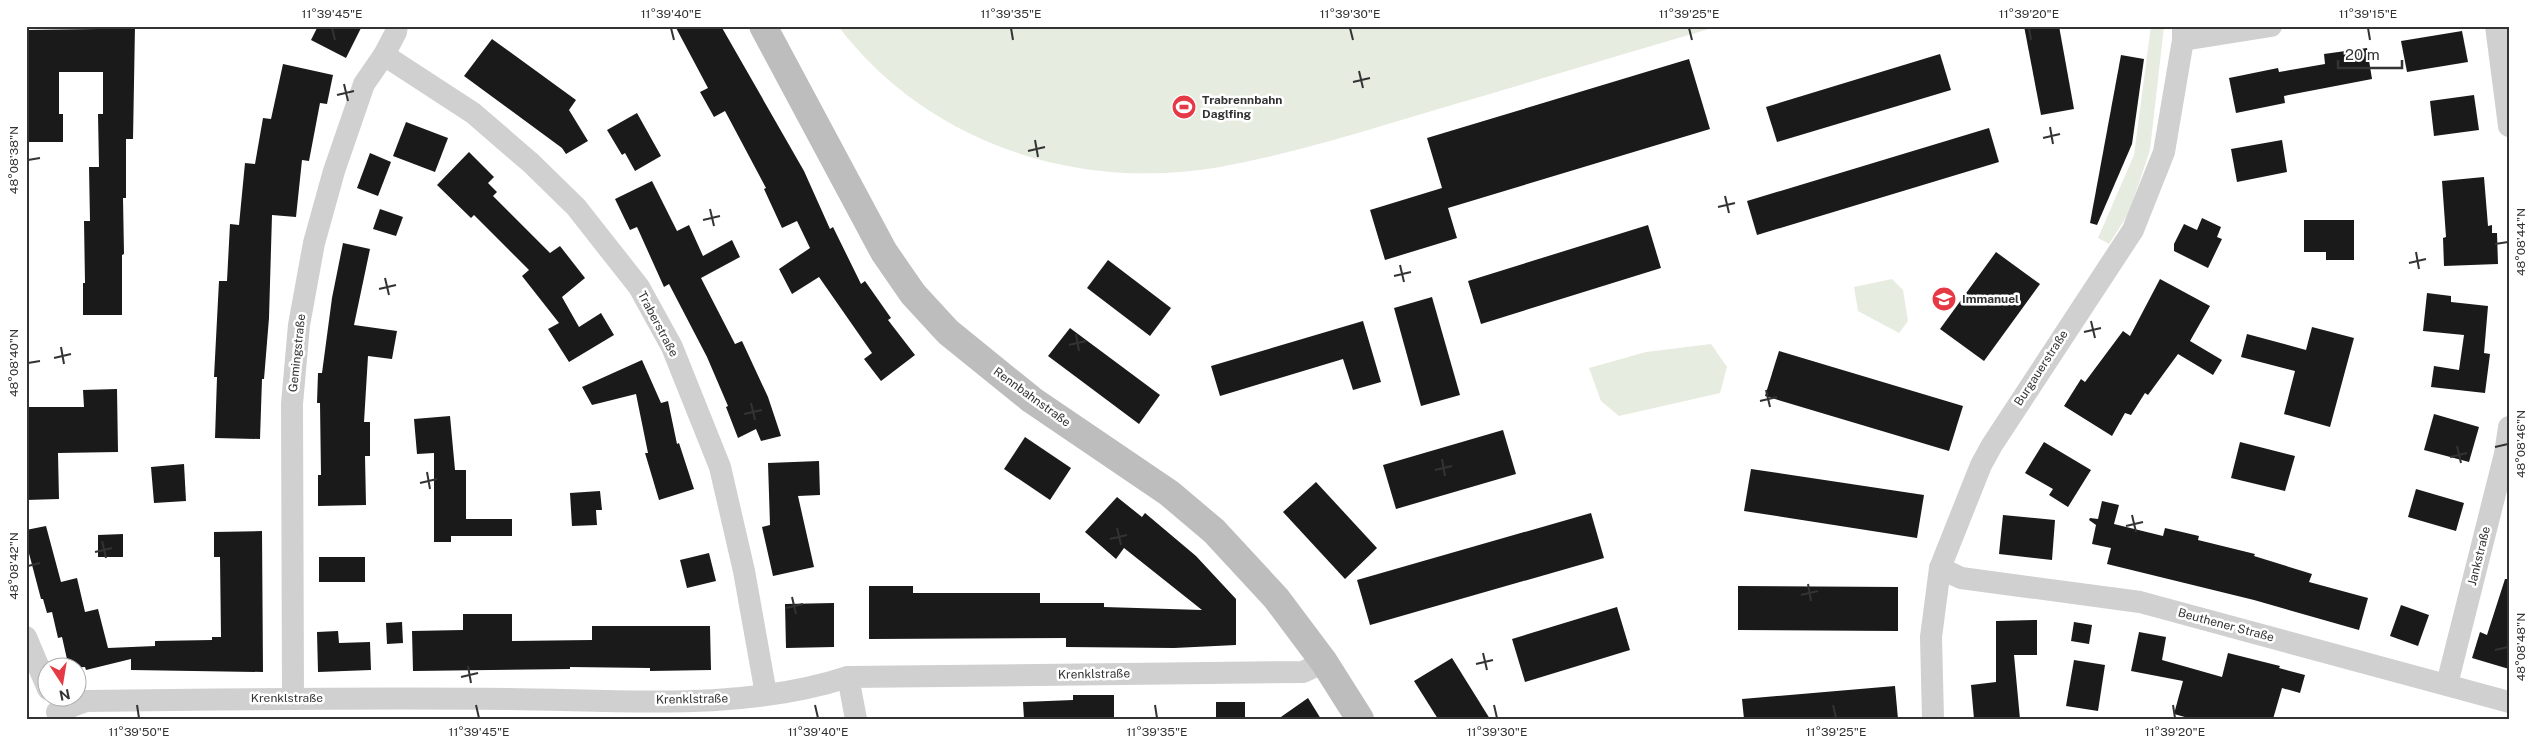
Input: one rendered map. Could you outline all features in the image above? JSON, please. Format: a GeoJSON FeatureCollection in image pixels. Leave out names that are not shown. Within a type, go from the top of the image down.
{"type":"FeatureCollection","features":[{"type":"Feature","properties":{"kind":"street","name":"Gemingstraße"},"geometry":{"type":"LineString","coordinates":[[293,697],[292,404],[299,325],[314,243],[334,171],[364,84],[384,55],[396,32],[397,26]]}},
{"type":"Feature","properties":{"kind":"street","name":"Rennbahnstraße"},"geometry":{"type":"LineString","coordinates":[[763,26],[884,252],[913,294],[948,332],[1032,400],[1169,493],[1214,531],[1276,598],[1324,662],[1360,719]]}},
{"type":"Feature","properties":{"kind":"street"},"geometry":{"type":"LineString","coordinates":[[2183,33],[2271,26]]}},
{"type":"Feature","properties":{"kind":"street"},"geometry":{"type":"LineString","coordinates":[[2496,26],[2509,126]]}},
{"type":"Feature","properties":{"kind":"street","name":"Burgauerstraße"},"geometry":{"type":"LineString","coordinates":[[1933,719],[1931,637],[1940,568],[1981,465],[1992,445],[2133,230],[2164,152],[2183,33]]}},
{"type":"Feature","properties":{"kind":"street","name":"Traberstraße"},"geometry":{"type":"LineString","coordinates":[[384,55],[473,113],[531,163],[576,208],[639,287],[672,347],[720,467],[744,571],[766,694]]}},
{"type":"Feature","properties":{"kind":"street","name":"Jankstraße"},"geometry":{"type":"LineString","coordinates":[[2446,684],[2505,454],[2509,427]]}},
{"type":"Feature","properties":{"kind":"street","name":"Beuthener Straße"},"geometry":{"type":"LineString","coordinates":[[1940,568],[1961,578],[2140,602],[2509,702]]}},
{"type":"Feature","properties":{"kind":"street"},"geometry":{"type":"LineString","coordinates":[[26,637],[38,665]]}},
{"type":"Feature","properties":{"kind":"street","name":"Krenklstraße"},"geometry":{"type":"LineString","coordinates":[[56,709],[86,701],[293,697],[722,700],[822,685],[848,677],[1303,672],[1324,662]]}},
{"type":"Feature","properties":{"kind":"street"},"geometry":{"type":"LineString","coordinates":[[848,677],[856,719]]}},
{"type":"Feature","properties":{"kind":"shaded area","name":"Trabrennbahn Daglfing"},"geometry":{"type":"Polygon","coordinates":[[[838,26],[1719,26],[1305,148],[1220,167],[1166,173],[1112,172],[1059,164],[1008,150],[960,129],[915,101],[874,67],[838,26]]]}},
{"type":"Feature","properties":{"kind":"shaded area"},"geometry":{"type":"Polygon","coordinates":[[[2151,26],[2164,26],[2150,150],[2129,213],[2109,244],[2098,238],[2134,155],[2151,26]]]}},
{"type":"Feature","properties":{"kind":"shaded area"},"geometry":{"type":"Polygon","coordinates":[[[1892,279],[1903,290],[1908,321],[1899,333],[1858,311],[1854,287],[1892,279]]]}},
{"type":"Feature","properties":{"kind":"shaded area"},"geometry":{"type":"Polygon","coordinates":[[[1711,344],[1727,367],[1720,393],[1619,416],[1601,401],[1589,368],[1646,352],[1711,344]]]}},
{"type":"Feature","properties":{"kind":"building"},"geometry":{"type":"Polygon","coordinates":[[[98,26],[135,26],[133,139],[126,139],[126,198],[123,198],[122,315],[83,315],[83,283],[85,283],[84,221],[90,221],[89,167],[99,167],[98,114],[103,114],[103,72],[59,72],[59,114],[63,114],[63,142],[26,142],[26,30],[98,29],[98,26]]]}},
{"type":"Feature","properties":{"kind":"building"},"geometry":{"type":"Polygon","coordinates":[[[318,26],[362,26],[346,58],[311,40],[318,26]]]}},
{"type":"Feature","properties":{"kind":"building"},"geometry":{"type":"Polygon","coordinates":[[[675,26],[721,26],[804,171],[830,229],[833,227],[861,284],[865,281],[891,318],[888,320],[915,355],[881,381],[864,359],[872,353],[819,277],[792,294],[779,269],[810,248],[797,221],[782,228],[764,189],[766,188],[725,111],[714,117],[700,92],[708,88],[675,26]]]}},
{"type":"Feature","properties":{"kind":"building"},"geometry":{"type":"Polygon","coordinates":[[[2024,26],[2059,26],[2074,109],[2041,115],[2024,26]]]}},
{"type":"Feature","properties":{"kind":"building"},"geometry":{"type":"Polygon","coordinates":[[[2462,31],[2468,62],[2407,72],[2401,41],[2462,31]]]}},
{"type":"Feature","properties":{"kind":"building"},"geometry":{"type":"Polygon","coordinates":[[[492,39],[576,100],[569,110],[588,141],[566,154],[562,148],[464,76],[492,39]]]}},
{"type":"Feature","properties":{"kind":"building"},"geometry":{"type":"Polygon","coordinates":[[[2367,48],[2372,79],[2284,96],[2285,103],[2236,113],[2229,78],[2278,68],[2279,72],[2325,64],[2324,54],[2367,48]]]}},
{"type":"Feature","properties":{"kind":"building"},"geometry":{"type":"Polygon","coordinates":[[[1940,54],[1951,90],[1777,142],[1766,107],[1940,54]]]}},
{"type":"Feature","properties":{"kind":"building"},"geometry":{"type":"Polygon","coordinates":[[[2121,55],[2144,59],[2132,144],[2097,225],[2090,223],[2121,55]]]}},
{"type":"Feature","properties":{"kind":"building"},"geometry":{"type":"Polygon","coordinates":[[[1689,59],[1710,129],[1448,208],[1457,238],[1385,260],[1370,210],[1442,188],[1427,138],[1689,59]]]}},
{"type":"Feature","properties":{"kind":"building"},"geometry":{"type":"Polygon","coordinates":[[[283,64],[333,75],[327,104],[320,103],[309,161],[302,160],[296,217],[272,215],[269,318],[264,379],[262,379],[260,439],[215,438],[217,377],[214,377],[219,281],[227,281],[230,224],[239,225],[245,163],[255,164],[263,118],[271,119],[283,64]]]}},
{"type":"Feature","properties":{"kind":"building"},"geometry":{"type":"Polygon","coordinates":[[[2474,95],[2479,130],[2434,136],[2430,101],[2474,95]]]}},
{"type":"Feature","properties":{"kind":"building"},"geometry":{"type":"Polygon","coordinates":[[[637,113],[661,156],[635,171],[625,153],[622,155],[607,130],[637,113]]]}},
{"type":"Feature","properties":{"kind":"building"},"geometry":{"type":"Polygon","coordinates":[[[406,122],[448,138],[435,172],[393,156],[406,122]]]}},
{"type":"Feature","properties":{"kind":"building"},"geometry":{"type":"Polygon","coordinates":[[[1989,128],[1999,162],[1757,235],[1747,201],[1989,128]]]}},
{"type":"Feature","properties":{"kind":"building"},"geometry":{"type":"Polygon","coordinates":[[[2282,140],[2287,172],[2237,182],[2231,149],[2282,140]]]}},
{"type":"Feature","properties":{"kind":"building"},"geometry":{"type":"Polygon","coordinates":[[[469,152],[494,177],[488,183],[497,192],[493,196],[550,253],[560,246],[585,278],[562,297],[579,327],[601,313],[614,335],[569,362],[548,329],[559,323],[522,276],[529,270],[474,215],[471,218],[437,185],[469,152]]]}},
{"type":"Feature","properties":{"kind":"building"},"geometry":{"type":"Polygon","coordinates":[[[370,153],[391,162],[378,196],[357,188],[370,153]]]}},
{"type":"Feature","properties":{"kind":"building"},"geometry":{"type":"Polygon","coordinates":[[[2484,177],[2488,226],[2492,225],[2492,233],[2497,233],[2498,264],[2444,266],[2443,238],[2446,237],[2442,181],[2484,177]]]}},
{"type":"Feature","properties":{"kind":"building"},"geometry":{"type":"Polygon","coordinates":[[[652,181],[677,231],[689,225],[703,256],[732,240],[740,257],[701,278],[735,344],[742,341],[768,397],[781,436],[761,441],[756,429],[738,438],[726,407],[728,406],[707,357],[669,284],[664,287],[637,227],[630,230],[615,199],[652,181]]]}},
{"type":"Feature","properties":{"kind":"building"},"geometry":{"type":"Polygon","coordinates":[[[380,209],[403,217],[396,236],[373,229],[380,209]]]}},
{"type":"Feature","properties":{"kind":"building"},"geometry":{"type":"Polygon","coordinates":[[[2202,218],[2221,227],[2217,237],[2222,239],[2208,268],[2174,251],[2174,244],[2184,224],[2197,230],[2202,218]]]}},
{"type":"Feature","properties":{"kind":"building"},"geometry":{"type":"Polygon","coordinates":[[[2304,220],[2354,220],[2354,260],[2326,260],[2326,252],[2304,252],[2304,220]]]}},
{"type":"Feature","properties":{"kind":"building"},"geometry":{"type":"Polygon","coordinates":[[[1648,225],[1661,268],[1481,324],[1468,281],[1648,225]]]}},
{"type":"Feature","properties":{"kind":"building"},"geometry":{"type":"Polygon","coordinates":[[[343,243],[370,249],[354,325],[397,331],[392,359],[368,356],[364,422],[370,422],[370,456],[365,456],[366,505],[318,506],[318,475],[321,475],[320,403],[317,403],[318,373],[322,373],[332,298],[343,243]]]}},
{"type":"Feature","properties":{"kind":"building","name":"Immanuel"},"geometry":{"type":"Polygon","coordinates":[[[1996,252],[2040,284],[1984,361],[1940,329],[1996,252]]]}},
{"type":"Feature","properties":{"kind":"building"},"geometry":{"type":"Polygon","coordinates":[[[1108,260],[1171,308],[1150,336],[1087,288],[1108,260]]]}},
{"type":"Feature","properties":{"kind":"building"},"geometry":{"type":"Polygon","coordinates":[[[2160,279],[2210,306],[2190,341],[2222,360],[2213,375],[2178,354],[2148,395],[2145,393],[2131,415],[2125,413],[2112,436],[2064,406],[2081,379],[2085,382],[2123,331],[2130,336],[2160,279]]]}},
{"type":"Feature","properties":{"kind":"building"},"geometry":{"type":"Polygon","coordinates":[[[2427,293],[2451,296],[2451,302],[2488,306],[2484,353],[2490,354],[2485,393],[2431,387],[2434,366],[2459,370],[2464,335],[2423,331],[2427,293]]]}},
{"type":"Feature","properties":{"kind":"building"},"geometry":{"type":"Polygon","coordinates":[[[1432,297],[1460,395],[1421,406],[1394,308],[1432,297]]]}},
{"type":"Feature","properties":{"kind":"building"},"geometry":{"type":"Polygon","coordinates":[[[1363,321],[1381,382],[1353,390],[1343,359],[1220,396],[1211,366],[1363,321]]]}},
{"type":"Feature","properties":{"kind":"building"},"geometry":{"type":"Polygon","coordinates":[[[2312,327],[2354,338],[2330,427],[2284,414],[2295,371],[2241,357],[2247,334],[2306,350],[2312,327]]]}},
{"type":"Feature","properties":{"kind":"building"},"geometry":{"type":"Polygon","coordinates":[[[1070,328],[1160,395],[1139,424],[1048,356],[1070,328]]]}},
{"type":"Feature","properties":{"kind":"building"},"geometry":{"type":"Polygon","coordinates":[[[1779,351],[1963,406],[1949,451],[1765,396],[1779,351]]]}},
{"type":"Feature","properties":{"kind":"building"},"geometry":{"type":"Polygon","coordinates":[[[642,360],[661,403],[668,401],[677,444],[679,443],[694,489],[659,500],[645,453],[648,453],[636,394],[592,405],[582,387],[642,360]]]}},
{"type":"Feature","properties":{"kind":"building"},"geometry":{"type":"Polygon","coordinates":[[[117,389],[118,452],[58,453],[59,499],[26,500],[26,407],[84,407],[83,390],[117,389]]]}},
{"type":"Feature","properties":{"kind":"building"},"geometry":{"type":"Polygon","coordinates":[[[2434,414],[2479,427],[2469,462],[2424,450],[2434,414]]]}},
{"type":"Feature","properties":{"kind":"building"},"geometry":{"type":"Polygon","coordinates":[[[450,416],[455,470],[466,470],[466,519],[512,519],[512,536],[451,536],[451,542],[434,542],[434,453],[417,454],[414,419],[450,416]]]}},
{"type":"Feature","properties":{"kind":"building"},"geometry":{"type":"Polygon","coordinates":[[[1503,430],[1516,474],[1396,509],[1383,465],[1503,430]]]}},
{"type":"Feature","properties":{"kind":"building"},"geometry":{"type":"Polygon","coordinates":[[[1025,437],[1071,468],[1050,500],[1004,469],[1025,437]]]}},
{"type":"Feature","properties":{"kind":"building"},"geometry":{"type":"Polygon","coordinates":[[[2044,442],[2091,470],[2068,507],[2049,495],[2053,489],[2025,473],[2044,442]]]}},
{"type":"Feature","properties":{"kind":"building"},"geometry":{"type":"Polygon","coordinates":[[[2240,442],[2295,456],[2285,491],[2231,478],[2240,442]]]}},
{"type":"Feature","properties":{"kind":"building"},"geometry":{"type":"Polygon","coordinates":[[[819,461],[820,495],[798,496],[814,567],[773,576],[762,527],[770,525],[768,463],[819,461]]]}},
{"type":"Feature","properties":{"kind":"building"},"geometry":{"type":"Polygon","coordinates":[[[184,464],[186,501],[154,503],[151,467],[184,464]]]}},
{"type":"Feature","properties":{"kind":"building"},"geometry":{"type":"Polygon","coordinates":[[[1751,469],[1924,495],[1917,538],[1744,511],[1751,469]]]}},
{"type":"Feature","properties":{"kind":"building"},"geometry":{"type":"Polygon","coordinates":[[[1316,482],[1377,548],[1345,579],[1283,512],[1316,482]]]}},
{"type":"Feature","properties":{"kind":"building"},"geometry":{"type":"Polygon","coordinates":[[[2416,489],[2464,503],[2456,531],[2408,517],[2416,489]]]}},
{"type":"Feature","properties":{"kind":"building"},"geometry":{"type":"Polygon","coordinates":[[[600,491],[602,510],[596,510],[597,525],[572,526],[570,493],[600,491]]]}},
{"type":"Feature","properties":{"kind":"building"},"geometry":{"type":"Polygon","coordinates":[[[1117,497],[1142,517],[1145,513],[1196,556],[1236,599],[1236,645],[1174,648],[1066,647],[1066,638],[869,639],[869,586],[913,586],[913,593],[1040,593],[1040,603],[1104,603],[1104,607],[1202,610],[1124,548],[1116,559],[1085,532],[1117,497]]]}},
{"type":"Feature","properties":{"kind":"building"},"geometry":{"type":"Polygon","coordinates":[[[2102,501],[2119,505],[2114,524],[2163,536],[2165,528],[2199,536],[2198,540],[2255,554],[2254,556],[2312,574],[2309,582],[2368,598],[2359,630],[2254,600],[2107,564],[2111,548],[2092,544],[2096,525],[2089,520],[2090,518],[2098,519],[2102,501]]]}},
{"type":"Feature","properties":{"kind":"building"},"geometry":{"type":"Polygon","coordinates":[[[1591,513],[1604,558],[1370,625],[1357,580],[1591,513]]]}},
{"type":"Feature","properties":{"kind":"building"},"geometry":{"type":"Polygon","coordinates":[[[2003,515],[2055,520],[2052,560],[1999,554],[2003,515]]]}},
{"type":"Feature","properties":{"kind":"building"},"geometry":{"type":"Polygon","coordinates":[[[46,526],[61,582],[77,578],[85,612],[98,609],[108,648],[155,646],[155,641],[212,640],[212,637],[221,637],[220,557],[214,557],[214,532],[262,531],[263,672],[131,670],[131,659],[88,670],[88,658],[67,658],[62,637],[58,638],[52,612],[47,613],[43,599],[41,599],[26,542],[26,530],[46,526]]]}},
{"type":"Feature","properties":{"kind":"building"},"geometry":{"type":"Polygon","coordinates":[[[123,534],[123,557],[98,557],[98,535],[123,534]]]}},
{"type":"Feature","properties":{"kind":"building"},"geometry":{"type":"Polygon","coordinates":[[[709,553],[716,581],[687,588],[680,560],[709,553]]]}},
{"type":"Feature","properties":{"kind":"building"},"geometry":{"type":"Polygon","coordinates":[[[319,557],[365,557],[365,582],[319,582],[319,557]]]}},
{"type":"Feature","properties":{"kind":"building"},"geometry":{"type":"Polygon","coordinates":[[[2505,579],[2509,579],[2509,669],[2472,658],[2480,632],[2487,635],[2505,579]]]}},
{"type":"Feature","properties":{"kind":"building"},"geometry":{"type":"Polygon","coordinates":[[[1738,586],[1898,587],[1898,631],[1738,630],[1738,586]]]}},
{"type":"Feature","properties":{"kind":"building"},"geometry":{"type":"Polygon","coordinates":[[[834,603],[834,647],[786,648],[785,604],[834,603]]]}},
{"type":"Feature","properties":{"kind":"building"},"geometry":{"type":"Polygon","coordinates":[[[2401,605],[2429,615],[2418,646],[2390,636],[2401,605]]]}},
{"type":"Feature","properties":{"kind":"building"},"geometry":{"type":"Polygon","coordinates":[[[1617,607],[1630,650],[1525,682],[1512,639],[1617,607]]]}},
{"type":"Feature","properties":{"kind":"building"},"geometry":{"type":"Polygon","coordinates":[[[463,614],[512,614],[512,641],[592,640],[592,626],[710,626],[711,670],[650,671],[650,668],[570,667],[570,669],[413,671],[412,631],[463,630],[463,614]]]}},
{"type":"Feature","properties":{"kind":"building"},"geometry":{"type":"Polygon","coordinates":[[[2037,620],[2037,655],[2014,655],[2020,719],[1974,719],[1971,685],[1996,682],[1996,621],[2037,620]]]}},
{"type":"Feature","properties":{"kind":"building"},"geometry":{"type":"Polygon","coordinates":[[[402,622],[403,643],[387,644],[386,623],[402,622]]]}},
{"type":"Feature","properties":{"kind":"building"},"geometry":{"type":"Polygon","coordinates":[[[2074,622],[2092,625],[2089,644],[2071,641],[2074,622]]]}},
{"type":"Feature","properties":{"kind":"building"},"geometry":{"type":"Polygon","coordinates":[[[338,631],[339,643],[370,642],[371,670],[318,672],[317,632],[338,631]]]}},
{"type":"Feature","properties":{"kind":"building"},"geometry":{"type":"Polygon","coordinates":[[[2139,632],[2166,637],[2162,660],[2222,677],[2228,653],[2280,666],[2279,668],[2305,675],[2300,693],[2282,688],[2273,719],[2192,719],[2174,714],[2183,681],[2131,671],[2139,632]]]}},
{"type":"Feature","properties":{"kind":"building"},"geometry":{"type":"Polygon","coordinates":[[[1452,658],[1490,719],[1438,719],[1414,681],[1452,658]]]}},
{"type":"Feature","properties":{"kind":"building"},"geometry":{"type":"Polygon","coordinates":[[[2074,660],[2105,665],[2098,711],[2066,706],[2074,660]]]}},
{"type":"Feature","properties":{"kind":"building"},"geometry":{"type":"Polygon","coordinates":[[[1895,686],[1898,719],[1744,719],[1742,699],[1895,686]]]}},
{"type":"Feature","properties":{"kind":"building"},"geometry":{"type":"Polygon","coordinates":[[[1073,695],[1114,695],[1114,719],[1024,719],[1023,702],[1073,700],[1073,695]]]}},
{"type":"Feature","properties":{"kind":"building"},"geometry":{"type":"Polygon","coordinates":[[[1308,698],[1321,719],[1278,719],[1308,698]]]}},
{"type":"Feature","properties":{"kind":"building"},"geometry":{"type":"Polygon","coordinates":[[[1216,702],[1245,702],[1245,719],[1216,719],[1216,702]]]}},
{"type":"Feature","properties":{"kind":"place","name":"Trabrennbahn Daglfing"},"geometry":{"type":"Point","coordinates":[1184,107]}},
{"type":"Feature","properties":{"kind":"place","name":"Immanuel"},"geometry":{"type":"Point","coordinates":[1944,299]}}]}
